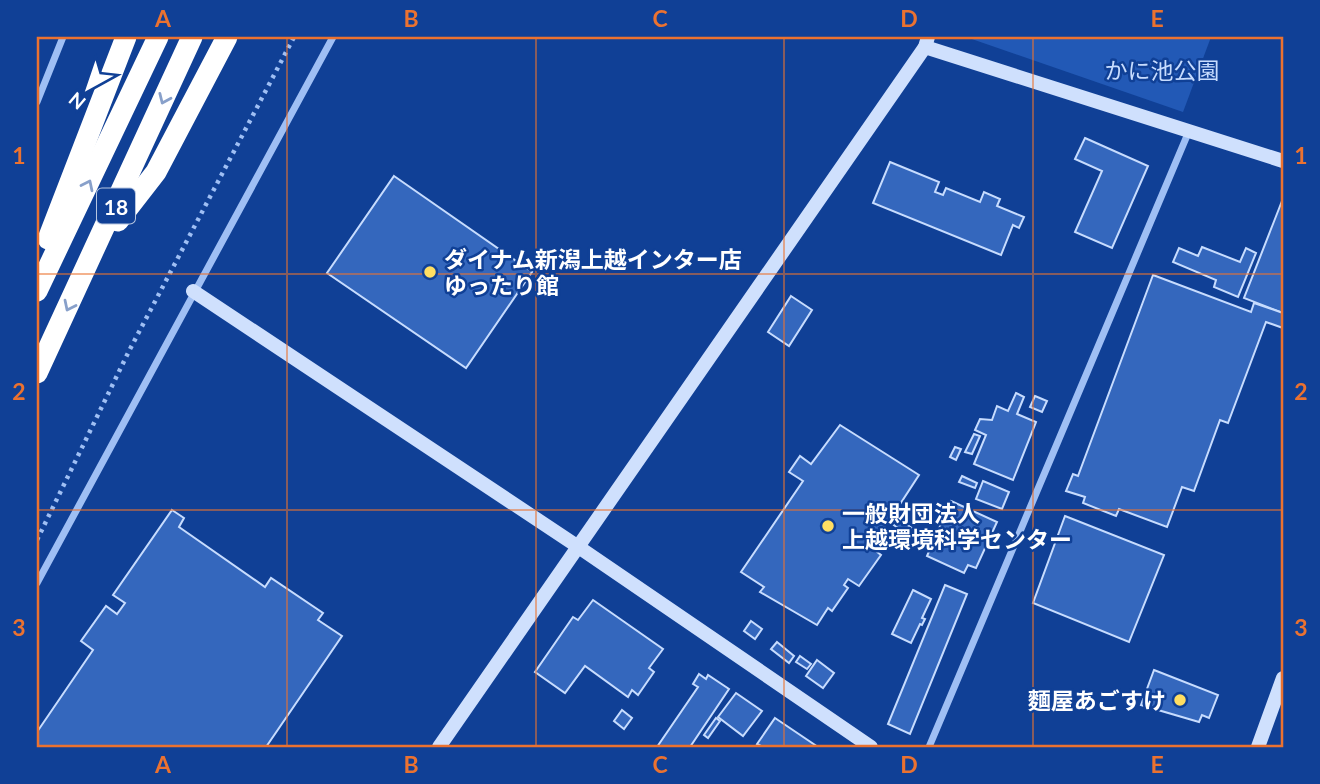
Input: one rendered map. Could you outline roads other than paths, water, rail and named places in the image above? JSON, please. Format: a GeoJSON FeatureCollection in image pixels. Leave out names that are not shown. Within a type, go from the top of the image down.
{"type":"FeatureCollection","features":[{"type":"Feature","properties":{"kind":"highway"},"geometry":{"type":"LineString","coordinates":[[37,267],[126,37]]}},
{"type":"Feature","properties":{"kind":"highway","name":"18"},"geometry":{"type":"LineString","coordinates":[[37,290],[158,37]]}},
{"type":"Feature","properties":{"kind":"highway","name":"18"},"geometry":{"type":"LineString","coordinates":[[37,373],[97,248],[192,37]]}},
{"type":"Feature","properties":{"kind":"highway"},"geometry":{"type":"LineString","coordinates":[[97,248],[156,172],[228,37]]}},
{"type":"Feature","properties":{"kind":"street"},"geometry":{"type":"LineString","coordinates":[[37,102],[63,37]]}},
{"type":"Feature","properties":{"kind":"street"},"geometry":{"type":"LineString","coordinates":[[37,583],[333,37]]}},
{"type":"Feature","properties":{"kind":"street"},"geometry":{"type":"LineString","coordinates":[[439,747],[927,42],[1283,161]]}},
{"type":"Feature","properties":{"kind":"street"},"geometry":{"type":"LineString","coordinates":[[929,747],[1189,130]]}},
{"type":"Feature","properties":{"kind":"street"},"geometry":{"type":"LineString","coordinates":[[193,291],[577,546],[871,747]]}},
{"type":"Feature","properties":{"kind":"street"},"geometry":{"type":"LineString","coordinates":[[1258,747],[1283,678]]}},
{"type":"Feature","properties":{"kind":"place","name":"ダイナム新潟上越インター店 ゆったり館"},"geometry":{"type":"Point","coordinates":[430,272]}},
{"type":"Feature","properties":{"kind":"place","name":"一般財団法人 上越環境科学センター"},"geometry":{"type":"Point","coordinates":[828,526]}},
{"type":"Feature","properties":{"kind":"place","name":"麵屋あごすけ"},"geometry":{"type":"Point","coordinates":[1180,700]}},
{"type":"Feature","properties":{"kind":"park label","name":"かに池公園"},"geometry":{"type":"Point","coordinates":[1162,70]}}]}
